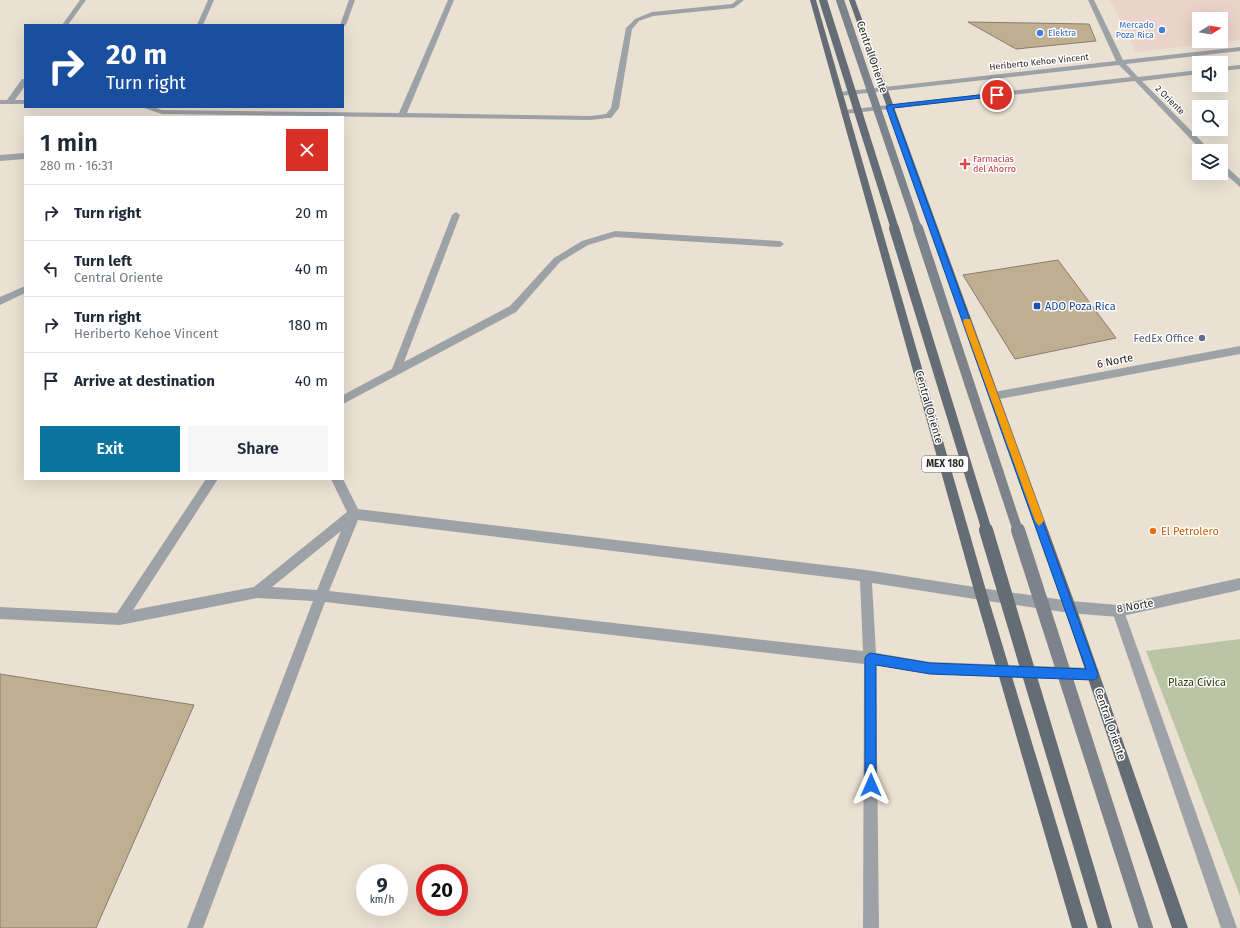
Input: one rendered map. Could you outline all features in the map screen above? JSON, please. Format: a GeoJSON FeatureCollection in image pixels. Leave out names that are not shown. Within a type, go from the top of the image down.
{"type":"FeatureCollection","features":[{"type":"Feature","properties":{"kind":"main road","name":"Central Oriente"},"geometry":{"type":"LineString","coordinates":[[813,0],[981,594],[1080,928]]}},
{"type":"Feature","properties":{"kind":"main road"},"geometry":{"type":"LineString","coordinates":[[823,0],[939,370],[1105,928]]}},
{"type":"Feature","properties":{"kind":"main road"},"geometry":{"type":"LineString","coordinates":[[840,0],[968,376],[1146,928]]}},
{"type":"Feature","properties":{"kind":"main road","name":"Central Oriente"},"geometry":{"type":"LineString","coordinates":[[852,0],[889,107],[1070,607],[1180,928]]}},
{"type":"Feature","properties":{"kind":"street"},"geometry":{"type":"LineString","coordinates":[[66,24],[83,0]]}},
{"type":"Feature","properties":{"kind":"street"},"geometry":{"type":"LineString","coordinates":[[200,24],[211,0]]}},
{"type":"Feature","properties":{"kind":"street"},"geometry":{"type":"LineString","coordinates":[[343,24],[352,0]]}},
{"type":"Feature","properties":{"kind":"street"},"geometry":{"type":"LineString","coordinates":[[402,115],[451,0]]}},
{"type":"Feature","properties":{"kind":"street"},"geometry":{"type":"LineString","coordinates":[[148,108],[162,112],[312,111],[339,116],[402,115],[591,118],[608,116],[615,108],[629,28],[637,20],[652,14],[734,6],[741,0]]}},
{"type":"Feature","properties":{"kind":"street","name":"2 Oriente"},"geometry":{"type":"LineString","coordinates":[[1092,0],[1121,63],[1200,144]]}},
{"type":"Feature","properties":{"kind":"street","name":"Heriberto Kehoe Vincent"},"geometry":{"type":"LineString","coordinates":[[840,94],[1240,49]]}},
{"type":"Feature","properties":{"kind":"street"},"geometry":{"type":"LineString","coordinates":[[1228,68],[1240,67]]}},
{"type":"Feature","properties":{"kind":"street"},"geometry":{"type":"LineString","coordinates":[[845,112],[1192,73]]}},
{"type":"Feature","properties":{"kind":"street"},"geometry":{"type":"LineString","coordinates":[[9,102],[24,82]]}},
{"type":"Feature","properties":{"kind":"street"},"geometry":{"type":"LineString","coordinates":[[0,102],[24,102]]}},
{"type":"Feature","properties":{"kind":"street"},"geometry":{"type":"LineString","coordinates":[[0,158],[24,156]]}},
{"type":"Feature","properties":{"kind":"street"},"geometry":{"type":"LineString","coordinates":[[1228,172],[1240,184]]}},
{"type":"Feature","properties":{"kind":"street"},"geometry":{"type":"LineString","coordinates":[[396,371],[456,215]]}},
{"type":"Feature","properties":{"kind":"street"},"geometry":{"type":"LineString","coordinates":[[344,399],[513,309],[558,260],[585,243],[615,234],[780,244]]}},
{"type":"Feature","properties":{"kind":"street"},"geometry":{"type":"LineString","coordinates":[[0,301],[24,289]]}},
{"type":"Feature","properties":{"kind":"street","name":"6 Norte"},"geometry":{"type":"LineString","coordinates":[[994,396],[1240,350]]}},
{"type":"Feature","properties":{"kind":"street"},"geometry":{"type":"LineString","coordinates":[[120,619],[211,480]]}},
{"type":"Feature","properties":{"kind":"street"},"geometry":{"type":"LineString","coordinates":[[195,928],[321,596],[354,514],[337,480]]}},
{"type":"Feature","properties":{"kind":"street"},"geometry":{"type":"LineString","coordinates":[[257,592],[354,514]]}},
{"type":"Feature","properties":{"kind":"street","name":"8 Norte"},"geometry":{"type":"LineString","coordinates":[[354,514],[866,576],[1070,607],[1118,611],[1240,584]]}},
{"type":"Feature","properties":{"kind":"street"},"geometry":{"type":"LineString","coordinates":[[866,576],[870,658],[871,928]]}},
{"type":"Feature","properties":{"kind":"street"},"geometry":{"type":"LineString","coordinates":[[0,613],[120,619],[257,592],[321,596],[870,658],[930,668],[1093,674]]}},
{"type":"Feature","properties":{"kind":"street"},"geometry":{"type":"LineString","coordinates":[[1118,611],[1229,928]]}},
{"type":"Feature","properties":{"kind":"shaded area","name":"Mercado Poza Rica"},"geometry":{"type":"Polygon","coordinates":[[[1110,0],[1240,0],[1240,40],[1228,41],[1228,12],[1192,12],[1192,46],[1136,52],[1110,0]]]}},
{"type":"Feature","properties":{"kind":"green space","name":"Plaza Cívica"},"geometry":{"type":"Polygon","coordinates":[[[1240,639],[1240,896],[1146,651],[1240,639]]]}},
{"type":"Feature","properties":{"kind":"building","name":"Elektra"},"geometry":{"type":"Polygon","coordinates":[[[968,22],[1089,24],[1096,41],[1016,49],[968,22]]]}},
{"type":"Feature","properties":{"kind":"building","name":"ADO Poza Rica"},"geometry":{"type":"Polygon","coordinates":[[[1058,260],[1116,338],[1015,359],[963,275],[1058,260]]]}},
{"type":"Feature","properties":{"kind":"building"},"geometry":{"type":"Polygon","coordinates":[[[0,674],[194,705],[96,928],[0,928],[0,674]]]}},
{"type":"Feature","properties":{"kind":"slow traffic"},"geometry":{"type":"LineString","coordinates":[[967,322],[1039,521]]}},
{"type":"Feature","properties":{"kind":"place","name":"Mercado Poza Rica"},"geometry":{"type":"Point","coordinates":[1162,30]}},
{"type":"Feature","properties":{"kind":"place","name":"Elektra"},"geometry":{"type":"Point","coordinates":[1040,33]}},
{"type":"Feature","properties":{"kind":"place","name":"Farmacias del Ahorro"},"geometry":{"type":"Point","coordinates":[965,164]}},
{"type":"Feature","properties":{"kind":"place","name":"ADO Poza Rica"},"geometry":{"type":"Point","coordinates":[1037,306]}},
{"type":"Feature","properties":{"kind":"place","name":"FedEx Office"},"geometry":{"type":"Point","coordinates":[1202,338]}},
{"type":"Feature","properties":{"kind":"place","name":"El Petrolero"},"geometry":{"type":"Point","coordinates":[1153,531]}},
{"type":"Feature","properties":{"kind":"route"},"geometry":{"type":"LineString","coordinates":[[871,785],[870,658],[930,668],[1093,674],[889,107],[997,95]]}}]}
